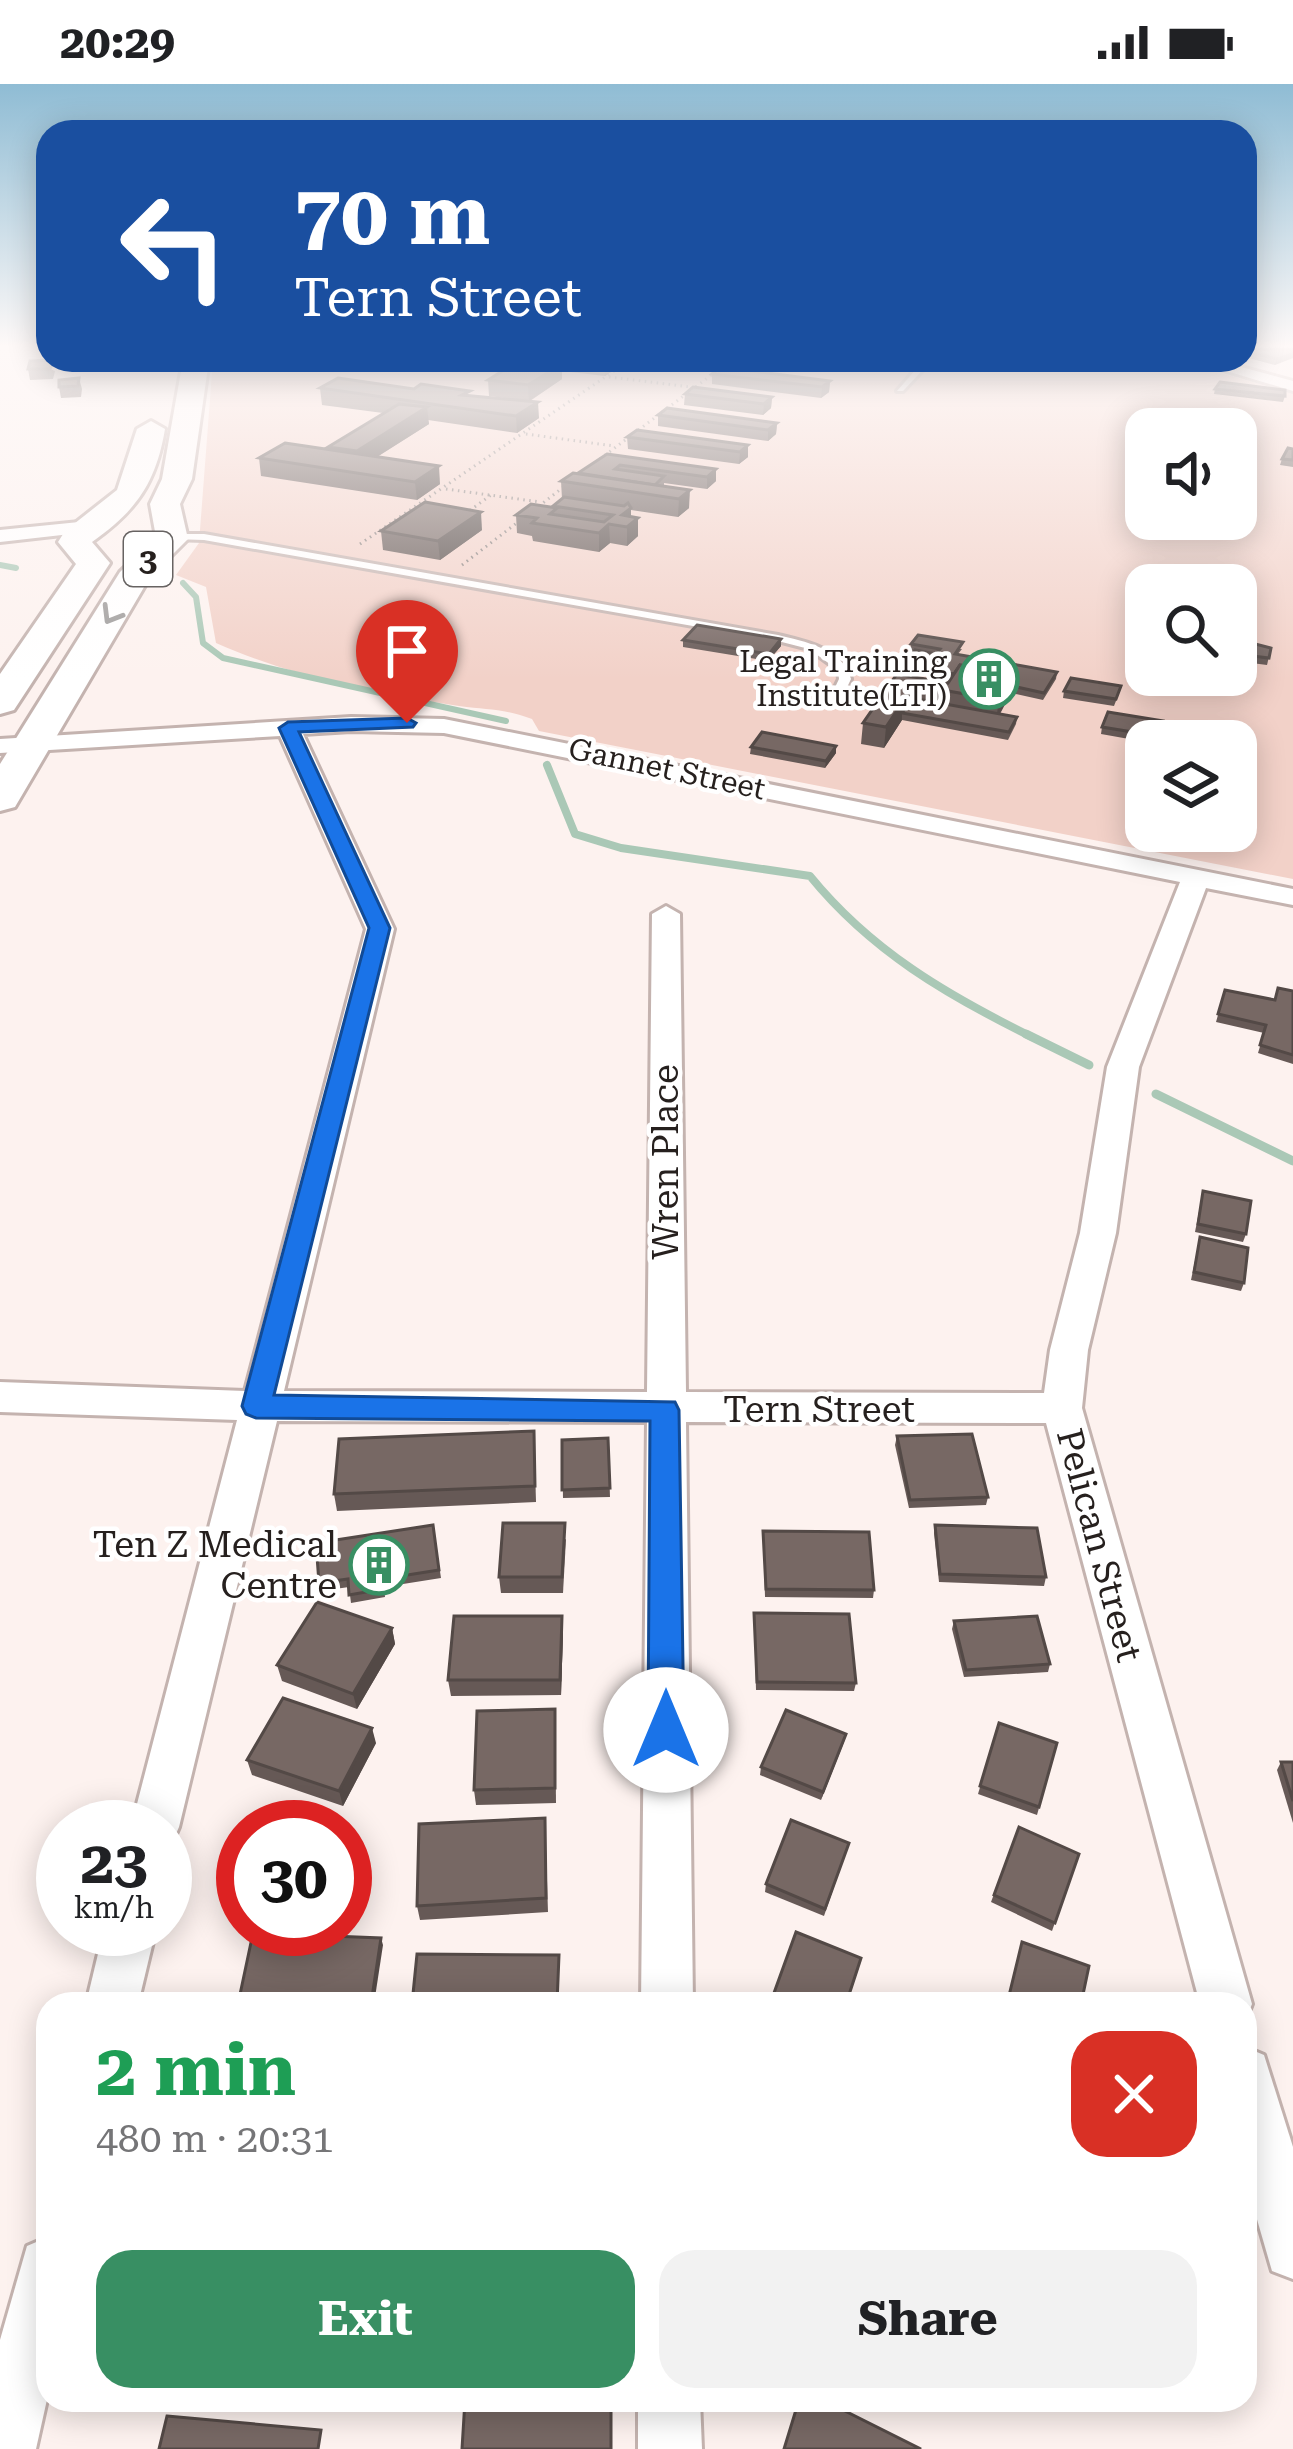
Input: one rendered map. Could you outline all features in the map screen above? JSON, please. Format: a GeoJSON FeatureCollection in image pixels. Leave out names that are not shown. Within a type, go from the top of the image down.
{"type":"FeatureCollection","features":[{"type":"Feature","properties":{"kind":"highway","name":"3"},"geometry":{"type":"LineString","coordinates":[[0,702],[93,563],[90,538],[138,485],[143,459]]}},
{"type":"Feature","properties":{"kind":"highway","name":"3"},"geometry":{"type":"LineString","coordinates":[[0,798],[16,745],[137,572],[168,537],[165,504],[180,459]]}},
{"type":"Feature","properties":{"kind":"highway"},"geometry":{"type":"LineString","coordinates":[[90,538],[121,554],[168,537]]}},
{"type":"Feature","properties":{"kind":"street"},"geometry":{"type":"LineString","coordinates":[[0,538],[90,538]]}},
{"type":"Feature","properties":{"kind":"street"},"geometry":{"type":"LineString","coordinates":[[0,538],[90,538]]}},
{"type":"Feature","properties":{"kind":"street","name":"Gannet Street"},"geometry":{"type":"LineString","coordinates":[[16,745],[407,723],[460,728],[1293,897]]}},
{"type":"Feature","properties":{"kind":"street"},"geometry":{"type":"LineString","coordinates":[[161,1800],[380,928],[288,728]]}},
{"type":"Feature","properties":{"kind":"street","name":"Pelican Street"},"geometry":{"type":"LineString","coordinates":[[1196,877],[1123,1067],[1098,1233],[1069,1350],[1062,1408],[1223,1992]]}},
{"type":"Feature","properties":{"kind":"street","name":"Wren Place"},"geometry":{"type":"LineString","coordinates":[[666,914],[668,1992]]}},
{"type":"Feature","properties":{"kind":"street","name":"Tern Street"},"geometry":{"type":"LineString","coordinates":[[0,1396],[256,1406],[1062,1408]]}},
{"type":"Feature","properties":{"kind":"street"},"geometry":{"type":"LineString","coordinates":[[115,1992],[124,1956]]}},
{"type":"Feature","properties":{"kind":"street"},"geometry":{"type":"LineString","coordinates":[[1257,2118],[1293,2250]]}},
{"type":"Feature","properties":{"kind":"street"},"geometry":{"type":"LineString","coordinates":[[4,2449],[36,2316]]}},
{"type":"Feature","properties":{"kind":"street"},"geometry":{"type":"LineString","coordinates":[[669,2412],[670,2449]]}},
{"type":"Feature","properties":{"kind":"lane"},"geometry":{"type":"LineString","coordinates":[[168,537],[204,537],[445,578],[812,647],[843,669],[845,680],[835,700]]}},
{"type":"Feature","properties":{"kind":"path"},"geometry":{"type":"LineString","coordinates":[[338,560],[485,459]]}},
{"type":"Feature","properties":{"kind":"path"},"geometry":{"type":"LineString","coordinates":[[445,578],[579,475]]}},
{"type":"Feature","properties":{"kind":"path"},"geometry":{"type":"LineString","coordinates":[[442,488],[543,503]]}},
{"type":"Feature","properties":{"kind":"path"},"geometry":{"type":"LineString","coordinates":[[464,515],[491,495]]}},
{"type":"Feature","properties":{"kind":"shaded area"},"geometry":{"type":"Polygon","coordinates":[[[205,459],[1125,459],[1125,540],[1257,540],[1257,459],[1293,459],[1293,879],[1155,852],[1257,852],[1257,720],[1125,720],[1125,846],[539,731],[532,719],[512,713],[428,701],[304,674],[216,643],[206,587],[176,575],[199,543],[205,459]]]}},
{"type":"Feature","properties":{"kind":"building"},"geometry":{"type":"Polygon","coordinates":[[[268,459],[395,459],[439,466],[415,482],[268,459]]]}},
{"type":"Feature","properties":{"kind":"building"},"geometry":{"type":"Polygon","coordinates":[[[599,459],[646,459],[716,469],[707,477],[620,465],[615,469],[664,476],[655,485],[578,473],[599,459]]]}},
{"type":"Feature","properties":{"kind":"building"},"geometry":{"type":"Polygon","coordinates":[[[573,473],[690,490],[679,499],[561,481],[573,473]]]}},
{"type":"Feature","properties":{"kind":"building"},"geometry":{"type":"Polygon","coordinates":[[[564,497],[628,503],[631,508],[622,515],[638,518],[627,527],[609,524],[599,533],[532,523],[537,518],[516,515],[531,504],[557,508],[550,514],[604,522],[613,515],[553,506],[564,497]]]}},
{"type":"Feature","properties":{"kind":"building"},"geometry":{"type":"Polygon","coordinates":[[[425,502],[481,512],[438,541],[381,531],[425,502]]]}},
{"type":"Feature","properties":{"kind":"building"},"geometry":{"type":"Polygon","coordinates":[[[697,625],[781,639],[769,654],[683,640],[697,625]]]}},
{"type":"Feature","properties":{"kind":"building"},"geometry":{"type":"Polygon","coordinates":[[[918,635],[963,642],[955,654],[1057,672],[1044,693],[1012,686],[1014,674],[960,665],[954,674],[905,664],[915,650],[936,654],[940,649],[911,644],[918,635]]]}},
{"type":"Feature","properties":{"kind":"building"},"geometry":{"type":"Polygon","coordinates":[[[1257,644],[1271,648],[1269,658],[1257,657],[1257,644]]]}},
{"type":"Feature","properties":{"kind":"building"},"geometry":{"type":"Polygon","coordinates":[[[960,665],[1014,674],[999,700],[914,685],[886,727],[863,723],[897,674],[948,683],[960,665]]]}},
{"type":"Feature","properties":{"kind":"building"},"geometry":{"type":"Polygon","coordinates":[[[1071,678],[1121,686],[1116,699],[1064,691],[1071,678]]]}},
{"type":"Feature","properties":{"kind":"building"},"geometry":{"type":"Polygon","coordinates":[[[912,698],[1017,717],[1009,732],[902,713],[912,698]]]}},
{"type":"Feature","properties":{"kind":"building"},"geometry":{"type":"Polygon","coordinates":[[[1108,712],[1157,720],[1125,720],[1125,731],[1102,727],[1108,712]]]}},
{"type":"Feature","properties":{"kind":"building"},"geometry":{"type":"Polygon","coordinates":[[[762,732],[836,746],[826,761],[751,747],[762,732]]]}},
{"type":"Feature","properties":{"kind":"building"},"geometry":{"type":"Polygon","coordinates":[[[1278,988],[1293,991],[1293,1055],[1260,1045],[1266,1025],[1218,1014],[1225,990],[1275,1000],[1278,988]]]}},
{"type":"Feature","properties":{"kind":"building"},"geometry":{"type":"Polygon","coordinates":[[[1203,1191],[1251,1201],[1246,1234],[1198,1224],[1203,1191]]]}},
{"type":"Feature","properties":{"kind":"building"},"geometry":{"type":"Polygon","coordinates":[[[1200,1237],[1248,1248],[1244,1283],[1194,1272],[1200,1237]]]}},
{"type":"Feature","properties":{"kind":"building"},"geometry":{"type":"Polygon","coordinates":[[[534,1431],[535,1486],[334,1494],[339,1439],[534,1431]]]}},
{"type":"Feature","properties":{"kind":"building"},"geometry":{"type":"Polygon","coordinates":[[[972,1434],[988,1497],[910,1500],[897,1436],[972,1434]]]}},
{"type":"Feature","properties":{"kind":"building"},"geometry":{"type":"Polygon","coordinates":[[[608,1438],[610,1488],[562,1490],[562,1440],[608,1438]]]}},
{"type":"Feature","properties":{"kind":"building"},"geometry":{"type":"Polygon","coordinates":[[[503,1523],[565,1523],[562,1577],[499,1577],[503,1523]]]}},
{"type":"Feature","properties":{"kind":"building","name":"Ten Z Medical Centre"},"geometry":{"type":"Polygon","coordinates":[[[433,1525],[439,1570],[382,1579],[383,1589],[349,1595],[348,1579],[319,1583],[316,1543],[433,1525]]]}},
{"type":"Feature","properties":{"kind":"building"},"geometry":{"type":"Polygon","coordinates":[[[935,1525],[1037,1528],[1046,1577],[940,1574],[935,1525]]]}},
{"type":"Feature","properties":{"kind":"building"},"geometry":{"type":"Polygon","coordinates":[[[763,1531],[869,1532],[874,1590],[766,1589],[763,1531]]]}},
{"type":"Feature","properties":{"kind":"building"},"geometry":{"type":"Polygon","coordinates":[[[317,1602],[392,1628],[353,1694],[277,1665],[317,1602]]]}},
{"type":"Feature","properties":{"kind":"building"},"geometry":{"type":"Polygon","coordinates":[[[754,1613],[849,1614],[856,1683],[757,1682],[754,1613]]]}},
{"type":"Feature","properties":{"kind":"building"},"geometry":{"type":"Polygon","coordinates":[[[454,1616],[562,1616],[560,1680],[448,1680],[454,1616]]]}},
{"type":"Feature","properties":{"kind":"building"},"geometry":{"type":"Polygon","coordinates":[[[1037,1616],[1050,1664],[966,1670],[954,1621],[1037,1616]]]}},
{"type":"Feature","properties":{"kind":"building"},"geometry":{"type":"Polygon","coordinates":[[[283,1698],[372,1728],[339,1791],[247,1760],[283,1698]]]}},
{"type":"Feature","properties":{"kind":"building"},"geometry":{"type":"Polygon","coordinates":[[[555,1709],[555,1788],[474,1790],[477,1711],[555,1709]]]}},
{"type":"Feature","properties":{"kind":"building"},"geometry":{"type":"Polygon","coordinates":[[[786,1710],[846,1734],[823,1792],[761,1767],[786,1710]]]}},
{"type":"Feature","properties":{"kind":"building"},"geometry":{"type":"Polygon","coordinates":[[[999,1723],[1057,1743],[1039,1807],[980,1786],[999,1723]]]}},
{"type":"Feature","properties":{"kind":"building"},"geometry":{"type":"Polygon","coordinates":[[[1281,1762],[1293,1762],[1293,1801],[1281,1762]]]}},
{"type":"Feature","properties":{"kind":"building"},"geometry":{"type":"Polygon","coordinates":[[[545,1818],[546,1898],[417,1906],[419,1824],[545,1818]]]}},
{"type":"Feature","properties":{"kind":"building"},"geometry":{"type":"Polygon","coordinates":[[[791,1820],[849,1843],[825,1909],[766,1884],[791,1820]]]}},
{"type":"Feature","properties":{"kind":"building"},"geometry":{"type":"Polygon","coordinates":[[[1019,1827],[1079,1854],[1055,1923],[994,1895],[1019,1827]]]}},
{"type":"Feature","properties":{"kind":"building"},"geometry":{"type":"Polygon","coordinates":[[[796,1932],[861,1958],[850,1992],[774,1992],[796,1932]]]}},
{"type":"Feature","properties":{"kind":"building"},"geometry":{"type":"Polygon","coordinates":[[[372,1938],[381,1938],[373,1992],[241,1992],[248,1956],[372,1956],[372,1938]]]}},
{"type":"Feature","properties":{"kind":"building"},"geometry":{"type":"Polygon","coordinates":[[[1022,1942],[1089,1966],[1084,1992],[1010,1992],[1022,1942]]]}},
{"type":"Feature","properties":{"kind":"building"},"geometry":{"type":"Polygon","coordinates":[[[417,1954],[559,1955],[557,1992],[413,1992],[417,1954]]]}},
{"type":"Feature","properties":{"kind":"building"},"geometry":{"type":"Polygon","coordinates":[[[464,2412],[611,2412],[611,2449],[462,2449],[464,2412]]]}},
{"type":"Feature","properties":{"kind":"building"},"geometry":{"type":"Polygon","coordinates":[[[795,2412],[847,2412],[921,2449],[784,2449],[795,2412]]]}},
{"type":"Feature","properties":{"kind":"building"},"geometry":{"type":"Polygon","coordinates":[[[167,2416],[321,2430],[318,2449],[159,2449],[167,2416]]]}},
{"type":"Feature","properties":{"kind":"waterway"},"geometry":{"type":"LineString","coordinates":[[0,565],[16,568]]}},
{"type":"Feature","properties":{"kind":"waterway"},"geometry":{"type":"LineString","coordinates":[[183,583],[196,597],[203,643],[223,658],[506,721]]}},
{"type":"Feature","properties":{"kind":"waterway"},"geometry":{"type":"LineString","coordinates":[[547,765],[575,834],[621,848],[810,876],[858,927],[912,969],[1030,1036]]}},
{"type":"Feature","properties":{"kind":"waterway"},"geometry":{"type":"LineString","coordinates":[[1026,1034],[1030,1036]]}},
{"type":"Feature","properties":{"kind":"waterway"},"geometry":{"type":"LineString","coordinates":[[1030,1036],[1089,1065]]}},
{"type":"Feature","properties":{"kind":"waterway"},"geometry":{"type":"LineString","coordinates":[[1156,1094],[1293,1161]]}},
{"type":"Feature","properties":{"kind":"place","name":"Legal Training Institute(LTI)"},"geometry":{"type":"Point","coordinates":[989,679]}},
{"type":"Feature","properties":{"kind":"place","name":"Ten Z Medical Centre"},"geometry":{"type":"Point","coordinates":[379,1565]}},
{"type":"Feature","properties":{"kind":"route"},"geometry":{"type":"LineString","coordinates":[[407,723],[288,728],[380,928],[256,1406],[664,1410],[666,1730]]}}]}
